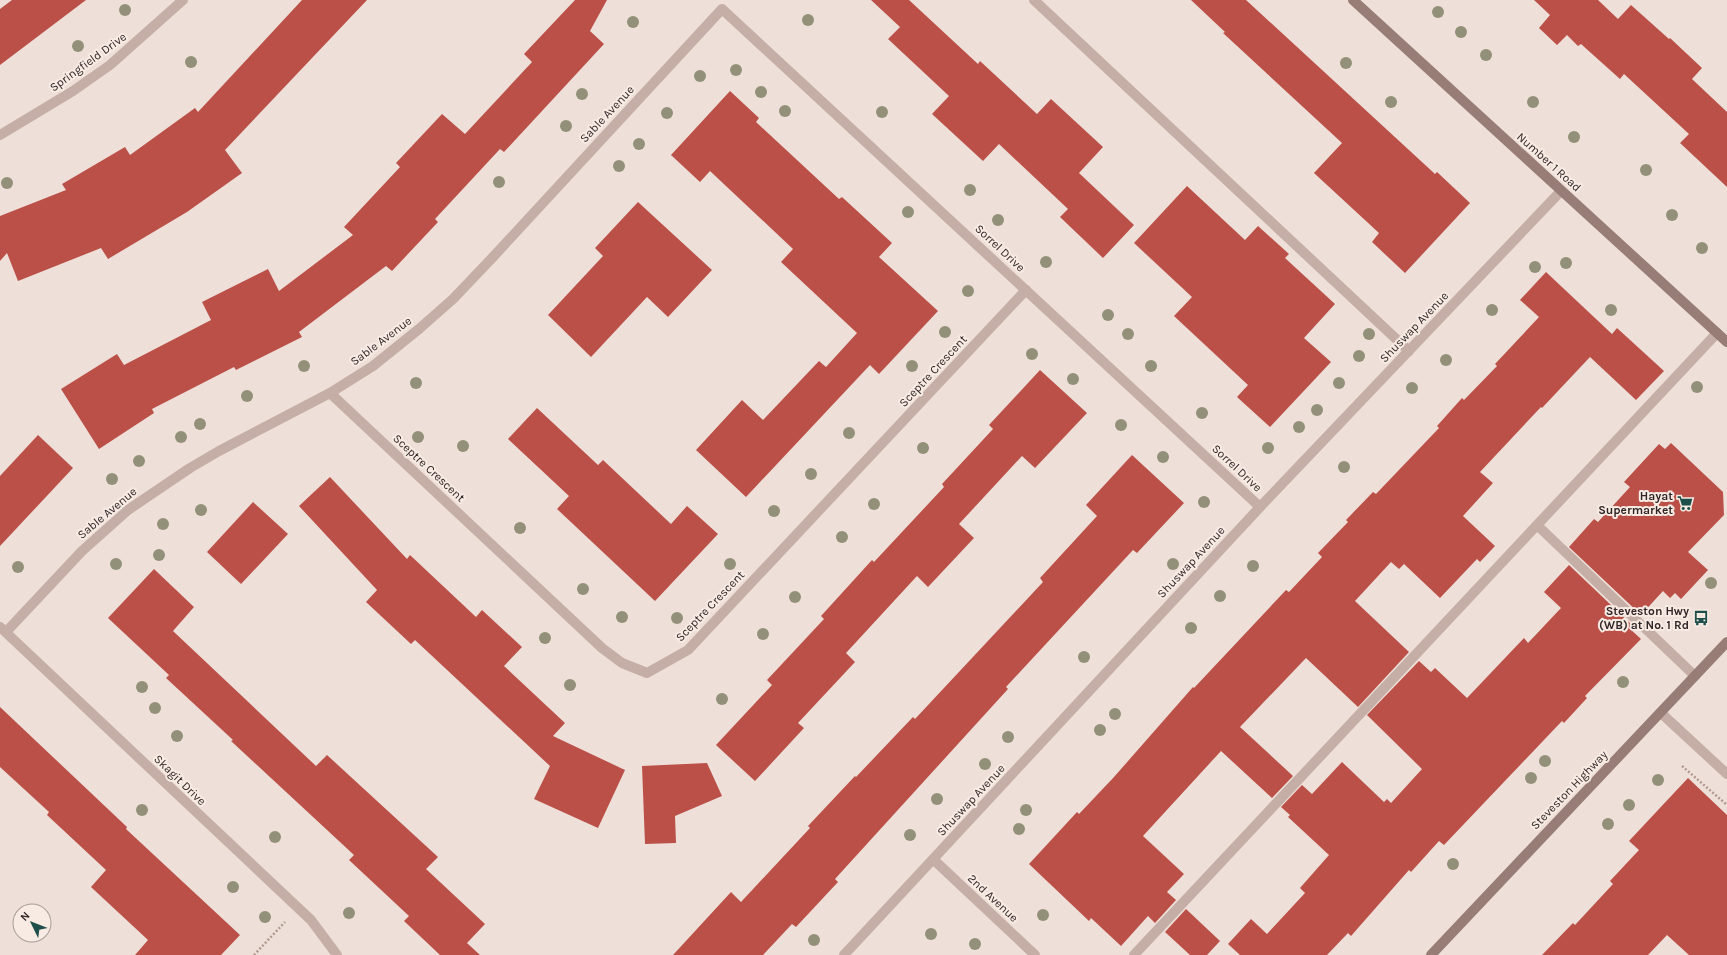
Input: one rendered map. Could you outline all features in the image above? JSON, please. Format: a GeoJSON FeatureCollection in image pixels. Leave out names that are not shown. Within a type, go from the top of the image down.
{"type":"FeatureCollection","features":[{"type":"Feature","properties":{"kind":"main road","name":"Number 1 Road"},"geometry":{"type":"LineString","coordinates":[[1353,0],[1727,342]]}},
{"type":"Feature","properties":{"kind":"main road","name":"Steveston Highway"},"geometry":{"type":"LineString","coordinates":[[1431,955],[1727,642]]}},
{"type":"Feature","properties":{"kind":"street","name":"Springfield Drive"},"geometry":{"type":"LineString","coordinates":[[0,134],[73,91],[110,65],[183,0]]}},
{"type":"Feature","properties":{"kind":"street"},"geometry":{"type":"LineString","coordinates":[[1034,0],[1409,351]]}},
{"type":"Feature","properties":{"kind":"street","name":"Sorrel Drive"},"geometry":{"type":"LineString","coordinates":[[722,9],[1260,507]]}},
{"type":"Feature","properties":{"kind":"street","name":"Sable Avenue"},"geometry":{"type":"LineString","coordinates":[[3,629],[82,551],[128,510],[190,468],[219,451],[330,393],[373,366],[419,329],[453,299],[493,257],[722,9]]}},
{"type":"Feature","properties":{"kind":"street","name":"Shuswap Avenue"},"geometry":{"type":"LineString","coordinates":[[844,955],[934,860],[1260,507],[1561,191]]}},
{"type":"Feature","properties":{"kind":"street","name":"Sceptre Crescent"},"geometry":{"type":"LineString","coordinates":[[330,393],[602,648],[622,663],[647,673],[688,650],[1026,290]]}},
{"type":"Feature","properties":{"kind":"street"},"geometry":{"type":"LineString","coordinates":[[1134,955],[1718,334]]}},
{"type":"Feature","properties":{"kind":"street"},"geometry":{"type":"LineString","coordinates":[[1538,526],[1695,676]]}},
{"type":"Feature","properties":{"kind":"street","name":"Skagit Drive"},"geometry":{"type":"LineString","coordinates":[[3,629],[311,920],[338,955]]}},
{"type":"Feature","properties":{"kind":"street"},"geometry":{"type":"LineString","coordinates":[[1661,713],[1727,774]]}},
{"type":"Feature","properties":{"kind":"street","name":"2nd Avenue"},"geometry":{"type":"LineString","coordinates":[[934,860],[1035,955]]}},
{"type":"Feature","properties":{"kind":"path"},"geometry":{"type":"LineString","coordinates":[[1682,766],[1727,805]]}},
{"type":"Feature","properties":{"kind":"path"},"geometry":{"type":"LineString","coordinates":[[254,955],[285,922]]}},
{"type":"Feature","properties":{"kind":"building"},"geometry":{"type":"Polygon","coordinates":[[[12,0],[86,0],[0,65],[0,9],[12,0]]]}},
{"type":"Feature","properties":{"kind":"building"},"geometry":{"type":"Polygon","coordinates":[[[302,0],[367,0],[225,150],[242,173],[187,212],[108,259],[101,248],[18,281],[7,253],[0,261],[0,216],[66,190],[62,184],[125,147],[130,155],[195,108],[198,112],[302,0]]]}},
{"type":"Feature","properties":{"kind":"building"},"geometry":{"type":"Polygon","coordinates":[[[575,0],[607,0],[590,31],[604,44],[504,152],[500,149],[435,219],[438,222],[392,271],[386,266],[299,332],[302,337],[236,370],[234,367],[152,409],[154,413],[99,449],[61,389],[117,354],[124,365],[211,320],[202,302],[268,269],[279,291],[353,235],[344,227],[400,167],[396,163],[442,114],[465,134],[532,62],[524,54],[575,0]]]}},
{"type":"Feature","properties":{"kind":"building"},"geometry":{"type":"Polygon","coordinates":[[[871,0],[909,0],[978,64],[980,61],[1037,114],[1051,99],[1103,147],[1079,173],[1134,225],[1103,258],[1060,217],[1068,209],[999,144],[983,161],[932,114],[949,96],[888,39],[900,27],[871,0]]]}},
{"type":"Feature","properties":{"kind":"building"},"geometry":{"type":"Polygon","coordinates":[[[1191,0],[1246,0],[1435,174],[1437,172],[1470,203],[1405,273],[1372,242],[1379,233],[1314,173],[1342,143],[1223,33],[1225,32],[1191,0]]]}},
{"type":"Feature","properties":{"kind":"building"},"geometry":{"type":"Polygon","coordinates":[[[1534,0],[1598,0],[1618,19],[1631,5],[1669,39],[1670,38],[1702,68],[1692,79],[1727,112],[1727,187],[1680,143],[1689,134],[1624,74],[1620,79],[1581,44],[1578,46],[1567,35],[1557,45],[1539,28],[1550,15],[1534,0]]]}},
{"type":"Feature","properties":{"kind":"building"},"geometry":{"type":"Polygon","coordinates":[[[730,91],[759,118],[756,122],[839,199],[842,197],[892,243],[879,257],[938,311],[879,374],[870,365],[746,497],[696,450],[742,400],[763,420],[819,361],[826,367],[857,333],[781,262],[793,249],[710,171],[700,182],[671,155],[730,91]]]}},
{"type":"Feature","properties":{"kind":"building"},"geometry":{"type":"Polygon","coordinates":[[[1187,186],[1245,240],[1258,226],[1289,254],[1285,258],[1335,304],[1304,338],[1331,362],[1270,427],[1237,397],[1248,385],[1174,316],[1192,297],[1134,243],[1187,186]]]}},
{"type":"Feature","properties":{"kind":"building"},"geometry":{"type":"Polygon","coordinates":[[[638,202],[712,270],[668,317],[647,297],[591,357],[548,315],[603,256],[595,248],[638,202]]]}},
{"type":"Feature","properties":{"kind":"building"},"geometry":{"type":"Polygon","coordinates":[[[1546,272],[1612,334],[1617,328],[1664,371],[1636,400],[1590,357],[1480,472],[1493,483],[1463,516],[1495,546],[1480,562],[1477,559],[1440,598],[1404,564],[1399,569],[1391,562],[1355,601],[1409,652],[1358,707],[1306,658],[1240,727],[1293,776],[1272,798],[1221,751],[1143,836],[1184,874],[1167,892],[1176,900],[1155,923],[1148,916],[1121,946],[1091,918],[1089,921],[1029,864],[1077,812],[1079,814],[1114,777],[1193,687],[1194,688],[1286,590],[1289,592],[1322,557],[1318,553],[1348,522],[1346,520],[1373,492],[1376,494],[1439,428],[1437,426],[1462,398],[1464,400],[1497,366],[1495,364],[1539,317],[1520,300],[1546,272]]]}},
{"type":"Feature","properties":{"kind":"building"},"geometry":{"type":"Polygon","coordinates":[[[1040,370],[1087,413],[1035,468],[1022,456],[959,524],[974,538],[928,587],[917,576],[846,653],[855,662],[798,723],[804,728],[755,781],[716,745],[772,685],[767,680],[824,619],[821,616],[872,560],[874,562],[944,487],[942,484],[993,429],[989,425],[1040,370]]]}},
{"type":"Feature","properties":{"kind":"building"},"geometry":{"type":"Polygon","coordinates":[[[537,408],[598,465],[603,460],[671,524],[687,506],[718,534],[655,601],[557,509],[569,496],[508,439],[537,408]]]}},
{"type":"Feature","properties":{"kind":"building"},"geometry":{"type":"Polygon","coordinates":[[[38,435],[73,468],[0,546],[0,476],[38,435]]]}},
{"type":"Feature","properties":{"kind":"building"},"geometry":{"type":"Polygon","coordinates":[[[1671,443],[1723,492],[1724,515],[1688,552],[1708,570],[1681,599],[1675,593],[1670,598],[1663,591],[1641,615],[1569,547],[1594,519],[1598,522],[1630,487],[1624,482],[1659,444],[1665,449],[1671,443]]]}},
{"type":"Feature","properties":{"kind":"building"},"geometry":{"type":"Polygon","coordinates":[[[1132,455],[1184,503],[1137,553],[1133,550],[1006,687],[1008,689],[835,879],[838,882],[796,927],[792,924],[763,955],[673,955],[731,892],[741,902],[810,828],[808,826],[855,776],[856,777],[913,717],[915,719],[1043,582],[1040,578],[1097,516],[1086,505],[1132,455]]]}},
{"type":"Feature","properties":{"kind":"building"},"geometry":{"type":"Polygon","coordinates":[[[330,477],[407,559],[410,555],[476,617],[482,610],[522,647],[504,666],[565,723],[553,736],[625,770],[598,828],[534,799],[550,766],[415,640],[411,644],[366,602],[377,590],[299,506],[330,477]]]}},
{"type":"Feature","properties":{"kind":"building"},"geometry":{"type":"Polygon","coordinates":[[[253,502],[288,534],[241,584],[207,552],[253,502]]]}},
{"type":"Feature","properties":{"kind":"building"},"geometry":{"type":"Polygon","coordinates":[[[1569,565],[1632,625],[1629,628],[1641,639],[1585,696],[1587,698],[1564,723],[1562,721],[1444,845],[1439,841],[1411,872],[1409,870],[1351,936],[1348,933],[1327,955],[1240,955],[1228,944],[1251,919],[1267,934],[1305,893],[1300,888],[1329,855],[1288,817],[1290,815],[1281,807],[1302,785],[1312,794],[1342,762],[1384,802],[1387,799],[1391,803],[1422,769],[1367,715],[1419,661],[1431,672],[1435,668],[1467,698],[1524,638],[1528,643],[1561,608],[1544,592],[1569,565]]]}},
{"type":"Feature","properties":{"kind":"building"},"geometry":{"type":"Polygon","coordinates":[[[154,569],[194,607],[173,631],[316,766],[327,755],[438,857],[426,869],[485,924],[467,943],[480,955],[440,955],[404,921],[409,916],[349,860],[354,855],[231,741],[233,740],[166,678],[169,675],[108,618],[154,569]]]}},
{"type":"Feature","properties":{"kind":"building"},"geometry":{"type":"Polygon","coordinates":[[[0,707],[127,827],[126,829],[240,935],[221,955],[135,955],[148,940],[91,887],[106,870],[47,815],[49,812],[0,767],[0,707]]]}},
{"type":"Feature","properties":{"kind":"building"},"geometry":{"type":"Polygon","coordinates":[[[707,763],[722,796],[675,816],[676,843],[645,844],[642,766],[707,763]]]}},
{"type":"Feature","properties":{"kind":"building"},"geometry":{"type":"Polygon","coordinates":[[[1688,778],[1727,815],[1727,955],[1689,955],[1667,935],[1648,955],[1542,955],[1573,923],[1575,925],[1613,884],[1610,881],[1639,850],[1629,841],[1688,778]]]}},
{"type":"Feature","properties":{"kind":"building"},"geometry":{"type":"Polygon","coordinates":[[[1186,909],[1220,941],[1207,955],[1190,955],[1165,932],[1186,909]]]}},
{"type":"Feature","properties":{"kind":"place","name":"Hayat Supermarket"},"geometry":{"type":"Point","coordinates":[1685,503]}},
{"type":"Feature","properties":{"kind":"place","name":"Steveston Hwy (WB) at No. 1 Rd"},"geometry":{"type":"Point","coordinates":[1701,618]}}]}
